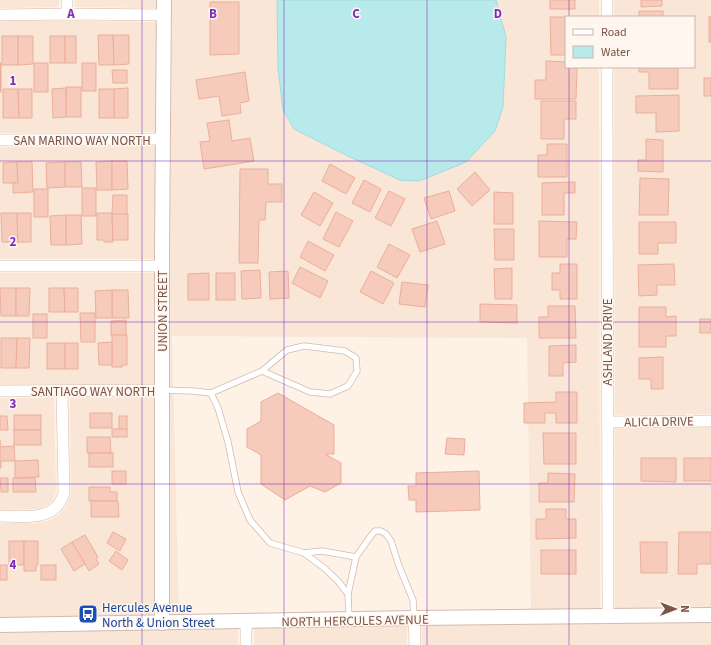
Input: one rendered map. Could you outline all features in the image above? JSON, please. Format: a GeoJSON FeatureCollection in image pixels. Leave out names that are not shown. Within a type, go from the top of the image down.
{"type":"FeatureCollection","features":[{"type":"Feature","properties":{"kind":"street"},"geometry":{"type":"LineString","coordinates":[[67,0],[67,14]]}},
{"type":"Feature","properties":{"kind":"street","name":"UNION STREET"},"geometry":{"type":"LineString","coordinates":[[162,623],[164,0]]}},
{"type":"Feature","properties":{"kind":"street"},"geometry":{"type":"LineString","coordinates":[[607,0],[607,16]]}},
{"type":"Feature","properties":{"kind":"street"},"geometry":{"type":"LineString","coordinates":[[0,15],[164,15]]}},
{"type":"Feature","properties":{"kind":"street","name":"ASHLAND DRIVE"},"geometry":{"type":"LineString","coordinates":[[607,68],[608,617]]}},
{"type":"Feature","properties":{"kind":"street","name":"SAN MARINO WAY NORTH"},"geometry":{"type":"LineString","coordinates":[[0,140],[164,139]]}},
{"type":"Feature","properties":{"kind":"street"},"geometry":{"type":"LineString","coordinates":[[0,266],[162,266]]}},
{"type":"Feature","properties":{"kind":"street","name":"SANTIAGO WAY NORTH"},"geometry":{"type":"LineString","coordinates":[[0,391],[162,390]]}},
{"type":"Feature","properties":{"kind":"street"},"geometry":{"type":"LineString","coordinates":[[0,516],[35,516],[53,510],[60,503],[64,493],[62,391]]}},
{"type":"Feature","properties":{"kind":"street","name":"ALICIA DRIVE"},"geometry":{"type":"LineString","coordinates":[[608,422],[711,421]]}},
{"type":"Feature","properties":{"kind":"street","name":"NORTH HERCULES AVENUE"},"geometry":{"type":"LineString","coordinates":[[0,625],[711,615]]}},
{"type":"Feature","properties":{"kind":"street"},"geometry":{"type":"LineString","coordinates":[[414,618],[415,645]]}},
{"type":"Feature","properties":{"kind":"street"},"geometry":{"type":"LineString","coordinates":[[246,622],[246,645]]}},
{"type":"Feature","properties":{"kind":"lane"},"geometry":{"type":"LineString","coordinates":[[162,390],[211,393],[262,371],[287,350],[304,346],[344,351],[356,358],[357,371],[348,386],[330,394],[310,392],[262,371]]}},
{"type":"Feature","properties":{"kind":"lane"},"geometry":{"type":"LineString","coordinates":[[211,393],[218,408],[228,442],[238,492],[250,520],[270,544],[304,553],[322,551],[356,557]]}},
{"type":"Feature","properties":{"kind":"lane"},"geometry":{"type":"LineString","coordinates":[[349,620],[348,594],[356,557],[375,531],[381,530],[391,541],[399,566],[413,600],[414,618]]}},
{"type":"Feature","properties":{"kind":"lane"},"geometry":{"type":"LineString","coordinates":[[304,553],[323,567],[338,581],[348,594]]}},
{"type":"Feature","properties":{"kind":"shaded area"},"geometry":{"type":"Polygon","coordinates":[[[0,0],[59,0],[59,7],[0,8],[0,0]]]}},
{"type":"Feature","properties":{"kind":"shaded area"},"geometry":{"type":"Polygon","coordinates":[[[75,0],[157,0],[157,8],[75,7],[75,0]]]}},
{"type":"Feature","properties":{"kind":"shaded area"},"geometry":{"type":"Polygon","coordinates":[[[172,0],[277,0],[278,68],[283,110],[294,129],[466,162],[495,131],[503,107],[506,37],[496,0],[599,0],[599,16],[565,16],[565,68],[599,68],[600,610],[531,611],[527,338],[172,336],[179,616],[170,616],[172,0]]]}},
{"type":"Feature","properties":{"kind":"shaded area"},"geometry":{"type":"Polygon","coordinates":[[[614,0],[711,0],[711,414],[615,415],[614,68],[695,68],[695,16],[614,16],[614,0]]]}},
{"type":"Feature","properties":{"kind":"shaded area"},"geometry":{"type":"Polygon","coordinates":[[[0,21],[157,22],[156,132],[0,133],[0,21]]]}},
{"type":"Feature","properties":{"kind":"shaded area"},"geometry":{"type":"Polygon","coordinates":[[[156,146],[155,259],[0,259],[0,147],[156,146]]]}},
{"type":"Feature","properties":{"kind":"shaded area"},"geometry":{"type":"Polygon","coordinates":[[[0,273],[155,273],[154,384],[0,385],[0,273]]]}},
{"type":"Feature","properties":{"kind":"shaded area"},"geometry":{"type":"Polygon","coordinates":[[[154,397],[155,616],[0,618],[0,523],[35,523],[48,521],[59,515],[66,507],[71,495],[70,398],[154,397]]]}},
{"type":"Feature","properties":{"kind":"shaded area"},"geometry":{"type":"Polygon","coordinates":[[[0,398],[54,398],[56,492],[53,500],[42,508],[0,510],[0,398]]]}},
{"type":"Feature","properties":{"kind":"shaded area"},"geometry":{"type":"Polygon","coordinates":[[[711,427],[711,608],[615,610],[615,428],[711,427]]]}},
{"type":"Feature","properties":{"kind":"shaded area"},"geometry":{"type":"Polygon","coordinates":[[[711,622],[711,645],[422,645],[422,625],[711,622]]]}},
{"type":"Feature","properties":{"kind":"shaded area"},"geometry":{"type":"Polygon","coordinates":[[[407,625],[407,645],[254,645],[254,628],[407,625]]]}},
{"type":"Feature","properties":{"kind":"shaded area"},"geometry":{"type":"Polygon","coordinates":[[[238,628],[238,645],[0,645],[0,632],[238,628]]]}},
{"type":"Feature","properties":{"kind":"water"},"geometry":{"type":"Polygon","coordinates":[[[277,0],[496,0],[506,37],[503,107],[495,131],[466,162],[419,181],[400,180],[294,129],[283,110],[278,68],[277,0]]]}},
{"type":"Feature","properties":{"kind":"building"},"geometry":{"type":"Polygon","coordinates":[[[550,0],[575,0],[575,9],[550,9],[550,0]]]}},
{"type":"Feature","properties":{"kind":"building"},"geometry":{"type":"Polygon","coordinates":[[[641,0],[662,0],[662,6],[641,7],[641,0]]]}},
{"type":"Feature","properties":{"kind":"building"},"geometry":{"type":"Polygon","coordinates":[[[210,2],[239,2],[239,54],[210,55],[210,2]]]}},
{"type":"Feature","properties":{"kind":"building"},"geometry":{"type":"Polygon","coordinates":[[[639,11],[663,11],[663,16],[639,16],[639,11]]]}},
{"type":"Feature","properties":{"kind":"building"},"geometry":{"type":"Polygon","coordinates":[[[550,17],[565,17],[565,55],[551,55],[550,17]]]}},
{"type":"Feature","properties":{"kind":"building"},"geometry":{"type":"Polygon","coordinates":[[[709,17],[711,17],[711,42],[709,42],[709,17]]]}},
{"type":"Feature","properties":{"kind":"building"},"geometry":{"type":"Polygon","coordinates":[[[98,35],[113,35],[114,65],[99,65],[98,35]]]}},
{"type":"Feature","properties":{"kind":"building"},"geometry":{"type":"Polygon","coordinates":[[[113,35],[129,35],[129,64],[114,65],[113,35]]]}},
{"type":"Feature","properties":{"kind":"building"},"geometry":{"type":"Polygon","coordinates":[[[2,36],[18,36],[18,65],[2,65],[2,36]]]}},
{"type":"Feature","properties":{"kind":"building"},"geometry":{"type":"Polygon","coordinates":[[[18,36],[33,36],[33,64],[18,65],[18,36]]]}},
{"type":"Feature","properties":{"kind":"building"},"geometry":{"type":"Polygon","coordinates":[[[50,36],[65,36],[65,63],[50,63],[50,36]]]}},
{"type":"Feature","properties":{"kind":"building"},"geometry":{"type":"Polygon","coordinates":[[[65,36],[76,36],[76,63],[65,63],[65,36]]]}},
{"type":"Feature","properties":{"kind":"building"},"geometry":{"type":"Polygon","coordinates":[[[546,61],[565,62],[565,68],[577,68],[576,99],[535,99],[535,80],[546,80],[546,61]]]}},
{"type":"Feature","properties":{"kind":"building"},"geometry":{"type":"Polygon","coordinates":[[[1,63],[1,92],[0,92],[1,63]]]}},
{"type":"Feature","properties":{"kind":"building"},"geometry":{"type":"Polygon","coordinates":[[[34,63],[48,63],[48,92],[34,92],[34,63]]]}},
{"type":"Feature","properties":{"kind":"building"},"geometry":{"type":"Polygon","coordinates":[[[82,63],[96,63],[96,91],[82,91],[82,63]]]}},
{"type":"Feature","properties":{"kind":"building"},"geometry":{"type":"Polygon","coordinates":[[[639,68],[678,68],[678,89],[649,89],[649,72],[639,72],[639,68]]]}},
{"type":"Feature","properties":{"kind":"building"},"geometry":{"type":"Polygon","coordinates":[[[112,70],[127,70],[127,83],[113,83],[112,70]]]}},
{"type":"Feature","properties":{"kind":"building"},"geometry":{"type":"Polygon","coordinates":[[[245,72],[249,101],[240,103],[241,113],[222,116],[219,96],[199,99],[196,80],[245,72]]]}},
{"type":"Feature","properties":{"kind":"building"},"geometry":{"type":"Polygon","coordinates":[[[704,78],[711,78],[711,96],[704,96],[704,78]]]}},
{"type":"Feature","properties":{"kind":"building"},"geometry":{"type":"Polygon","coordinates":[[[66,87],[81,87],[81,117],[66,117],[66,87]]]}},
{"type":"Feature","properties":{"kind":"building"},"geometry":{"type":"Polygon","coordinates":[[[66,88],[66,117],[53,118],[52,89],[66,88]]]}},
{"type":"Feature","properties":{"kind":"building"},"geometry":{"type":"Polygon","coordinates":[[[128,88],[128,118],[114,118],[114,89],[128,88]]]}},
{"type":"Feature","properties":{"kind":"building"},"geometry":{"type":"Polygon","coordinates":[[[3,89],[18,89],[19,118],[3,118],[3,89]]]}},
{"type":"Feature","properties":{"kind":"building"},"geometry":{"type":"Polygon","coordinates":[[[18,89],[32,89],[32,118],[19,118],[18,89]]]}},
{"type":"Feature","properties":{"kind":"building"},"geometry":{"type":"Polygon","coordinates":[[[99,89],[114,89],[114,118],[99,118],[99,89]]]}},
{"type":"Feature","properties":{"kind":"building"},"geometry":{"type":"Polygon","coordinates":[[[679,95],[679,131],[656,132],[656,113],[636,113],[636,96],[679,95]]]}},
{"type":"Feature","properties":{"kind":"building"},"geometry":{"type":"Polygon","coordinates":[[[541,101],[576,101],[576,119],[564,119],[564,139],[541,139],[541,101]]]}},
{"type":"Feature","properties":{"kind":"building"},"geometry":{"type":"Polygon","coordinates":[[[229,120],[232,141],[250,138],[254,161],[204,169],[200,142],[210,141],[207,123],[229,120]]]}},
{"type":"Feature","properties":{"kind":"building"},"geometry":{"type":"Polygon","coordinates":[[[646,139],[663,140],[663,172],[638,171],[638,160],[646,160],[646,139]]]}},
{"type":"Feature","properties":{"kind":"building"},"geometry":{"type":"Polygon","coordinates":[[[547,144],[567,144],[567,177],[538,177],[538,155],[547,155],[547,144]]]}},
{"type":"Feature","properties":{"kind":"building"},"geometry":{"type":"Polygon","coordinates":[[[112,161],[112,190],[97,190],[96,162],[112,161]]]}},
{"type":"Feature","properties":{"kind":"building"},"geometry":{"type":"Polygon","coordinates":[[[112,161],[127,161],[128,189],[112,190],[112,161]]]}},
{"type":"Feature","properties":{"kind":"building"},"geometry":{"type":"Polygon","coordinates":[[[17,162],[18,183],[3,183],[3,163],[17,162]]]}},
{"type":"Feature","properties":{"kind":"building"},"geometry":{"type":"Polygon","coordinates":[[[17,162],[32,162],[33,192],[13,193],[13,183],[18,183],[17,162]]]}},
{"type":"Feature","properties":{"kind":"building"},"geometry":{"type":"Polygon","coordinates":[[[65,162],[65,187],[47,188],[46,163],[65,162]]]}},
{"type":"Feature","properties":{"kind":"building"},"geometry":{"type":"Polygon","coordinates":[[[65,162],[81,162],[82,187],[65,187],[65,162]]]}},
{"type":"Feature","properties":{"kind":"building"},"geometry":{"type":"Polygon","coordinates":[[[330,164],[355,178],[346,194],[322,181],[330,164]]]}},
{"type":"Feature","properties":{"kind":"building"},"geometry":{"type":"Polygon","coordinates":[[[240,169],[268,169],[268,184],[282,184],[282,202],[266,202],[265,220],[259,220],[258,263],[239,263],[240,169]]]}},
{"type":"Feature","properties":{"kind":"building"},"geometry":{"type":"Polygon","coordinates":[[[475,172],[490,190],[472,206],[457,189],[475,172]]]}},
{"type":"Feature","properties":{"kind":"building"},"geometry":{"type":"Polygon","coordinates":[[[640,178],[669,179],[668,215],[639,215],[640,178]]]}},
{"type":"Feature","properties":{"kind":"building"},"geometry":{"type":"Polygon","coordinates":[[[364,180],[381,189],[370,212],[352,203],[364,180]]]}},
{"type":"Feature","properties":{"kind":"building"},"geometry":{"type":"Polygon","coordinates":[[[575,182],[575,193],[564,193],[564,215],[542,215],[542,183],[575,182]]]}},
{"type":"Feature","properties":{"kind":"building"},"geometry":{"type":"Polygon","coordinates":[[[82,188],[96,188],[96,216],[82,216],[82,188]]]}},
{"type":"Feature","properties":{"kind":"building"},"geometry":{"type":"Polygon","coordinates":[[[34,189],[48,189],[48,217],[34,217],[34,189]]]}},
{"type":"Feature","properties":{"kind":"building"},"geometry":{"type":"Polygon","coordinates":[[[389,191],[405,199],[391,226],[375,218],[389,191]]]}},
{"type":"Feature","properties":{"kind":"building"},"geometry":{"type":"Polygon","coordinates":[[[449,191],[455,211],[431,219],[424,198],[449,191]]]}},
{"type":"Feature","properties":{"kind":"building"},"geometry":{"type":"Polygon","coordinates":[[[314,192],[333,203],[320,226],[301,215],[314,192]]]}},
{"type":"Feature","properties":{"kind":"building"},"geometry":{"type":"Polygon","coordinates":[[[494,192],[513,193],[513,224],[494,224],[494,192]]]}},
{"type":"Feature","properties":{"kind":"building"},"geometry":{"type":"Polygon","coordinates":[[[113,195],[127,195],[127,214],[112,214],[113,195]]]}},
{"type":"Feature","properties":{"kind":"building"},"geometry":{"type":"Polygon","coordinates":[[[336,212],[353,221],[339,247],[323,239],[336,212]]]}},
{"type":"Feature","properties":{"kind":"building"},"geometry":{"type":"Polygon","coordinates":[[[1,213],[17,213],[18,242],[2,242],[1,213]]]}},
{"type":"Feature","properties":{"kind":"building"},"geometry":{"type":"Polygon","coordinates":[[[17,213],[31,213],[31,242],[18,242],[17,213]]]}},
{"type":"Feature","properties":{"kind":"building"},"geometry":{"type":"Polygon","coordinates":[[[97,213],[112,213],[113,242],[97,240],[97,213]]]}},
{"type":"Feature","properties":{"kind":"building"},"geometry":{"type":"Polygon","coordinates":[[[112,214],[128,214],[128,240],[113,240],[112,214]]]}},
{"type":"Feature","properties":{"kind":"building"},"geometry":{"type":"Polygon","coordinates":[[[66,215],[66,245],[51,245],[50,216],[66,215]]]}},
{"type":"Feature","properties":{"kind":"building"},"geometry":{"type":"Polygon","coordinates":[[[66,215],[81,215],[82,244],[66,245],[66,215]]]}},
{"type":"Feature","properties":{"kind":"building"},"geometry":{"type":"Polygon","coordinates":[[[437,221],[445,244],[420,252],[412,229],[437,221]]]}},
{"type":"Feature","properties":{"kind":"building"},"geometry":{"type":"Polygon","coordinates":[[[539,221],[577,222],[576,239],[567,239],[567,257],[539,257],[539,221]]]}},
{"type":"Feature","properties":{"kind":"building"},"geometry":{"type":"Polygon","coordinates":[[[639,222],[676,222],[676,243],[658,243],[658,254],[639,254],[639,222]]]}},
{"type":"Feature","properties":{"kind":"building"},"geometry":{"type":"Polygon","coordinates":[[[494,229],[514,229],[514,260],[495,260],[494,229]]]}},
{"type":"Feature","properties":{"kind":"building"},"geometry":{"type":"Polygon","coordinates":[[[308,241],[334,255],[325,271],[300,257],[308,241]]]}},
{"type":"Feature","properties":{"kind":"building"},"geometry":{"type":"Polygon","coordinates":[[[389,244],[410,255],[397,278],[377,267],[389,244]]]}},
{"type":"Feature","properties":{"kind":"building"},"geometry":{"type":"Polygon","coordinates":[[[560,264],[577,264],[577,299],[560,299],[560,290],[552,290],[552,273],[560,273],[560,264]]]}},
{"type":"Feature","properties":{"kind":"building"},"geometry":{"type":"Polygon","coordinates":[[[674,264],[675,285],[657,285],[657,295],[639,296],[638,265],[674,264]]]}},
{"type":"Feature","properties":{"kind":"building"},"geometry":{"type":"Polygon","coordinates":[[[300,267],[328,281],[320,298],[292,283],[300,267]]]}},
{"type":"Feature","properties":{"kind":"building"},"geometry":{"type":"Polygon","coordinates":[[[512,268],[512,299],[495,299],[494,269],[512,268]]]}},
{"type":"Feature","properties":{"kind":"building"},"geometry":{"type":"Polygon","coordinates":[[[260,270],[261,298],[242,299],[241,271],[260,270]]]}},
{"type":"Feature","properties":{"kind":"building"},"geometry":{"type":"Polygon","coordinates":[[[288,271],[289,298],[270,299],[269,272],[288,271]]]}},
{"type":"Feature","properties":{"kind":"building"},"geometry":{"type":"Polygon","coordinates":[[[371,271],[394,283],[383,304],[360,292],[371,271]]]}},
{"type":"Feature","properties":{"kind":"building"},"geometry":{"type":"Polygon","coordinates":[[[209,273],[209,300],[188,300],[188,274],[209,273]]]}},
{"type":"Feature","properties":{"kind":"building"},"geometry":{"type":"Polygon","coordinates":[[[216,273],[235,273],[235,300],[216,300],[216,273]]]}},
{"type":"Feature","properties":{"kind":"building"},"geometry":{"type":"Polygon","coordinates":[[[402,282],[428,285],[425,307],[399,304],[402,282]]]}},
{"type":"Feature","properties":{"kind":"building"},"geometry":{"type":"Polygon","coordinates":[[[0,288],[16,288],[16,316],[1,316],[0,288]]]}},
{"type":"Feature","properties":{"kind":"building"},"geometry":{"type":"Polygon","coordinates":[[[16,288],[30,288],[29,316],[16,316],[16,288]]]}},
{"type":"Feature","properties":{"kind":"building"},"geometry":{"type":"Polygon","coordinates":[[[49,288],[64,288],[65,312],[49,312],[49,288]]]}},
{"type":"Feature","properties":{"kind":"building"},"geometry":{"type":"Polygon","coordinates":[[[64,288],[78,288],[78,312],[65,312],[64,288]]]}},
{"type":"Feature","properties":{"kind":"building"},"geometry":{"type":"Polygon","coordinates":[[[112,290],[128,290],[129,318],[112,318],[112,290]]]}},
{"type":"Feature","properties":{"kind":"building"},"geometry":{"type":"Polygon","coordinates":[[[112,290],[112,318],[96,318],[95,291],[112,290]]]}},
{"type":"Feature","properties":{"kind":"building"},"geometry":{"type":"Polygon","coordinates":[[[480,304],[517,305],[517,323],[480,322],[480,304]]]}},
{"type":"Feature","properties":{"kind":"building"},"geometry":{"type":"Polygon","coordinates":[[[548,306],[575,306],[576,338],[539,338],[539,317],[548,317],[548,306]]]}},
{"type":"Feature","properties":{"kind":"building"},"geometry":{"type":"Polygon","coordinates":[[[639,307],[666,307],[666,317],[676,316],[676,336],[666,336],[666,347],[639,347],[639,307]]]}},
{"type":"Feature","properties":{"kind":"building"},"geometry":{"type":"Polygon","coordinates":[[[80,313],[95,313],[95,342],[81,342],[80,313]]]}},
{"type":"Feature","properties":{"kind":"building"},"geometry":{"type":"Polygon","coordinates":[[[33,314],[47,314],[47,338],[33,338],[33,314]]]}},
{"type":"Feature","properties":{"kind":"building"},"geometry":{"type":"Polygon","coordinates":[[[700,319],[711,319],[711,333],[700,333],[700,319]]]}},
{"type":"Feature","properties":{"kind":"building"},"geometry":{"type":"Polygon","coordinates":[[[126,320],[126,335],[111,335],[111,321],[126,320]]]}},
{"type":"Feature","properties":{"kind":"building"},"geometry":{"type":"Polygon","coordinates":[[[112,335],[127,335],[127,365],[122,365],[122,367],[112,367],[112,335]]]}},
{"type":"Feature","properties":{"kind":"building"},"geometry":{"type":"Polygon","coordinates":[[[1,338],[17,338],[16,368],[1,368],[1,338]]]}},
{"type":"Feature","properties":{"kind":"building"},"geometry":{"type":"Polygon","coordinates":[[[17,338],[30,338],[29,368],[16,368],[17,338]]]}},
{"type":"Feature","properties":{"kind":"building"},"geometry":{"type":"Polygon","coordinates":[[[112,342],[112,365],[99,365],[98,343],[112,342]]]}},
{"type":"Feature","properties":{"kind":"building"},"geometry":{"type":"Polygon","coordinates":[[[47,343],[65,343],[65,369],[47,369],[47,343]]]}},
{"type":"Feature","properties":{"kind":"building"},"geometry":{"type":"Polygon","coordinates":[[[65,343],[78,343],[78,369],[65,369],[65,343]]]}},
{"type":"Feature","properties":{"kind":"building"},"geometry":{"type":"Polygon","coordinates":[[[576,345],[576,362],[563,363],[563,376],[549,376],[549,346],[576,345]]]}},
{"type":"Feature","properties":{"kind":"building"},"geometry":{"type":"Polygon","coordinates":[[[663,357],[663,389],[651,389],[651,379],[639,379],[639,358],[663,357]]]}},
{"type":"Feature","properties":{"kind":"building"},"geometry":{"type":"Polygon","coordinates":[[[556,392],[577,392],[577,423],[556,423],[556,413],[545,413],[545,423],[524,423],[524,403],[556,402],[556,392]]]}},
{"type":"Feature","properties":{"kind":"building"},"geometry":{"type":"Polygon","coordinates":[[[278,393],[334,425],[334,454],[325,454],[341,463],[341,483],[325,492],[310,486],[285,500],[261,484],[261,455],[247,447],[247,429],[261,421],[261,402],[278,393]]]}},
{"type":"Feature","properties":{"kind":"building"},"geometry":{"type":"Polygon","coordinates":[[[90,413],[112,413],[112,428],[90,428],[90,413]]]}},
{"type":"Feature","properties":{"kind":"building"},"geometry":{"type":"Polygon","coordinates":[[[14,415],[41,415],[41,430],[14,430],[14,415]]]}},
{"type":"Feature","properties":{"kind":"building"},"geometry":{"type":"Polygon","coordinates":[[[0,416],[7,416],[8,430],[0,430],[0,416]]]}},
{"type":"Feature","properties":{"kind":"building"},"geometry":{"type":"Polygon","coordinates":[[[119,416],[127,416],[127,429],[119,429],[119,416]]]}},
{"type":"Feature","properties":{"kind":"building"},"geometry":{"type":"Polygon","coordinates":[[[112,429],[127,429],[127,437],[112,437],[112,429]]]}},
{"type":"Feature","properties":{"kind":"building"},"geometry":{"type":"Polygon","coordinates":[[[14,430],[41,430],[41,445],[14,445],[14,430]]]}},
{"type":"Feature","properties":{"kind":"building"},"geometry":{"type":"Polygon","coordinates":[[[543,433],[576,433],[576,464],[544,464],[543,433]]]}},
{"type":"Feature","properties":{"kind":"building"},"geometry":{"type":"Polygon","coordinates":[[[87,437],[110,437],[111,453],[87,453],[87,437]]]}},
{"type":"Feature","properties":{"kind":"building"},"geometry":{"type":"Polygon","coordinates":[[[447,438],[465,439],[464,455],[445,454],[447,438]]]}},
{"type":"Feature","properties":{"kind":"building"},"geometry":{"type":"Polygon","coordinates":[[[14,446],[15,461],[1,461],[1,468],[0,468],[0,447],[14,446]]]}},
{"type":"Feature","properties":{"kind":"building"},"geometry":{"type":"Polygon","coordinates":[[[89,453],[113,453],[113,467],[89,467],[89,453]]]}},
{"type":"Feature","properties":{"kind":"building"},"geometry":{"type":"Polygon","coordinates":[[[641,458],[676,458],[676,482],[641,481],[641,458]]]}},
{"type":"Feature","properties":{"kind":"building"},"geometry":{"type":"Polygon","coordinates":[[[684,458],[711,458],[711,481],[684,481],[684,458]]]}},
{"type":"Feature","properties":{"kind":"building"},"geometry":{"type":"Polygon","coordinates":[[[38,460],[39,477],[15,478],[15,461],[38,460]]]}},
{"type":"Feature","properties":{"kind":"building"},"geometry":{"type":"Polygon","coordinates":[[[112,471],[126,471],[126,484],[112,484],[112,471]]]}},
{"type":"Feature","properties":{"kind":"building"},"geometry":{"type":"Polygon","coordinates":[[[479,471],[480,510],[416,512],[416,500],[409,500],[408,486],[416,486],[416,473],[479,471]]]}},
{"type":"Feature","properties":{"kind":"building"},"geometry":{"type":"Polygon","coordinates":[[[548,473],[575,474],[574,502],[539,502],[539,483],[548,483],[548,473]]]}},
{"type":"Feature","properties":{"kind":"building"},"geometry":{"type":"Polygon","coordinates":[[[0,478],[8,478],[8,492],[1,492],[0,478]]]}},
{"type":"Feature","properties":{"kind":"building"},"geometry":{"type":"Polygon","coordinates":[[[13,478],[35,478],[36,492],[13,492],[13,478]]]}},
{"type":"Feature","properties":{"kind":"building"},"geometry":{"type":"Polygon","coordinates":[[[89,487],[110,487],[110,492],[117,492],[117,501],[89,501],[89,487]]]}},
{"type":"Feature","properties":{"kind":"building"},"geometry":{"type":"Polygon","coordinates":[[[91,501],[118,501],[119,517],[91,517],[91,501]]]}},
{"type":"Feature","properties":{"kind":"building"},"geometry":{"type":"Polygon","coordinates":[[[546,509],[566,509],[566,519],[576,519],[576,538],[536,539],[536,519],[546,519],[546,509]]]}},
{"type":"Feature","properties":{"kind":"building"},"geometry":{"type":"Polygon","coordinates":[[[113,532],[126,539],[120,551],[107,543],[113,532]]]}},
{"type":"Feature","properties":{"kind":"building"},"geometry":{"type":"Polygon","coordinates":[[[679,532],[711,532],[711,564],[697,564],[697,574],[678,574],[679,532]]]}},
{"type":"Feature","properties":{"kind":"building"},"geometry":{"type":"Polygon","coordinates":[[[85,535],[98,557],[96,559],[99,564],[89,571],[72,542],[85,535]]]}},
{"type":"Feature","properties":{"kind":"building"},"geometry":{"type":"Polygon","coordinates":[[[9,541],[24,541],[24,565],[9,565],[9,541]]]}},
{"type":"Feature","properties":{"kind":"building"},"geometry":{"type":"Polygon","coordinates":[[[24,541],[38,541],[38,565],[36,565],[36,571],[24,571],[24,541]]]}},
{"type":"Feature","properties":{"kind":"building"},"geometry":{"type":"Polygon","coordinates":[[[72,542],[85,564],[74,571],[61,549],[72,542]]]}},
{"type":"Feature","properties":{"kind":"building"},"geometry":{"type":"Polygon","coordinates":[[[640,542],[667,542],[667,573],[641,573],[640,542]]]}},
{"type":"Feature","properties":{"kind":"building"},"geometry":{"type":"Polygon","coordinates":[[[541,550],[576,550],[576,574],[541,574],[541,550]]]}},
{"type":"Feature","properties":{"kind":"building"},"geometry":{"type":"Polygon","coordinates":[[[116,551],[128,560],[122,570],[109,561],[116,551]]]}},
{"type":"Feature","properties":{"kind":"building"},"geometry":{"type":"Polygon","coordinates":[[[0,565],[7,565],[7,580],[0,580],[0,565]]]}},
{"type":"Feature","properties":{"kind":"building"},"geometry":{"type":"Polygon","coordinates":[[[41,565],[56,565],[56,580],[41,580],[41,565]]]}},
{"type":"Feature","properties":{"kind":"place","name":"Hercules Avenue North & Union Street"},"geometry":{"type":"Point","coordinates":[88,614]}}]}
